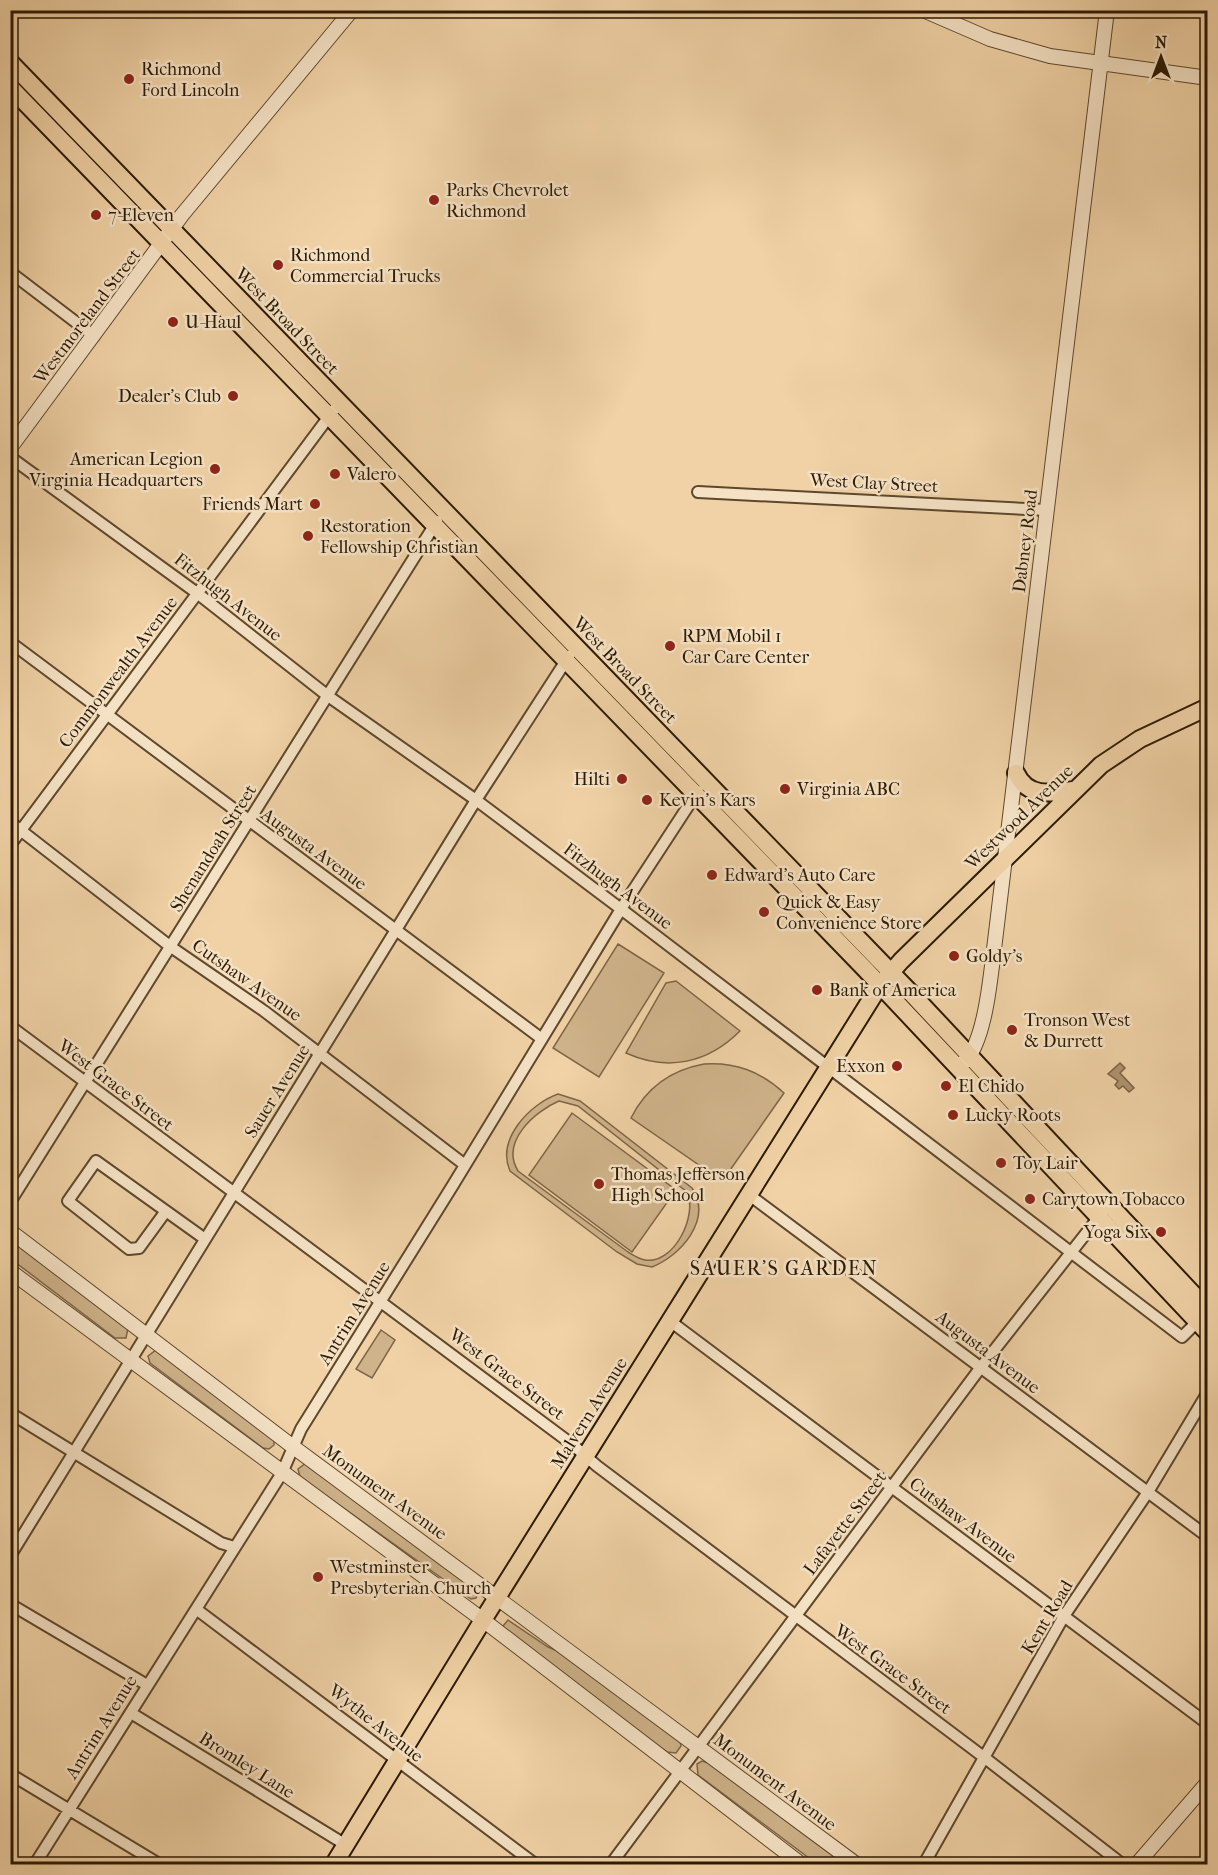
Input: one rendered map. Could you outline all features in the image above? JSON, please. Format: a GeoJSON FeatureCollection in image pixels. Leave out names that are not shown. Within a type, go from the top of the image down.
{"type":"FeatureCollection","features":[{"type":"Feature","properties":{"kind":"main road","name":"West Broad Street"},"geometry":{"type":"LineString","coordinates":[[10,62],[172,229],[435,525],[566,661],[700,787]]}},
{"type":"Feature","properties":{"kind":"main road","name":"West Broad Street"},"geometry":{"type":"LineString","coordinates":[[10,87],[162,244],[444,511],[575,646],[700,787],[965,1062],[1204,1322]]}},
{"type":"Feature","properties":{"kind":"main road","name":"Westwood Avenue"},"geometry":{"type":"LineString","coordinates":[[885,978],[1073,790],[1121,750],[1208,707]]}},
{"type":"Feature","properties":{"kind":"main road"},"geometry":{"type":"LineString","coordinates":[[1016,772],[1021,783],[1036,792],[1073,790]]}},
{"type":"Feature","properties":{"kind":"main road","name":"Malvern Avenue"},"geometry":{"type":"LineString","coordinates":[[334,1864],[483,1620],[885,978]]}},
{"type":"Feature","properties":{"kind":"street"},"geometry":{"type":"LineString","coordinates":[[923,10],[976,33],[1030,51],[1100,65],[1208,78]]}},
{"type":"Feature","properties":{"kind":"street","name":"Dabney Road"},"geometry":{"type":"LineString","coordinates":[[965,1062],[980,1028],[990,978],[1107,10]]}},
{"type":"Feature","properties":{"kind":"street","name":"Westmoreland Street"},"geometry":{"type":"LineString","coordinates":[[10,448],[172,229],[346,13]]}},
{"type":"Feature","properties":{"kind":"street"},"geometry":{"type":"LineString","coordinates":[[10,272],[94,336]]}},
{"type":"Feature","properties":{"kind":"street","name":"Commonwealth Avenue"},"geometry":{"type":"LineString","coordinates":[[10,845],[334,409]]}},
{"type":"Feature","properties":{"kind":"street","name":"Fitzhugh Avenue"},"geometry":{"type":"LineString","coordinates":[[10,457],[197,593],[328,696],[476,800],[1182,1337],[1204,1322]]}},
{"type":"Feature","properties":{"kind":"street","name":"West Clay Street"},"geometry":{"type":"LineString","coordinates":[[698,492],[1047,510]]}},
{"type":"Feature","properties":{"kind":"street","name":"Shenandoah Street"},"geometry":{"type":"LineString","coordinates":[[10,1202],[444,511]]}},
{"type":"Feature","properties":{"kind":"street","name":"Augusta Avenue"},"geometry":{"type":"LineString","coordinates":[[10,642],[542,1039]]}},
{"type":"Feature","properties":{"kind":"street","name":"Sauer Avenue"},"geometry":{"type":"LineString","coordinates":[[10,1556],[476,800],[575,646]]}},
{"type":"Feature","properties":{"kind":"street","name":"Antrim Avenue"},"geometry":{"type":"LineString","coordinates":[[35,1864],[282,1473],[292,1446],[621,909],[700,787]]}},
{"type":"Feature","properties":{"kind":"street","name":"Cutshaw Avenue"},"geometry":{"type":"LineString","coordinates":[[10,822],[171,947],[320,1053],[465,1165]]}},
{"type":"Feature","properties":{"kind":"street","name":"West Grace Street"},"geometry":{"type":"LineString","coordinates":[[10,1026],[586,1456],[1122,1864]]}},
{"type":"Feature","properties":{"kind":"street"},"geometry":{"type":"LineString","coordinates":[[166,1211],[139,1248],[134,1250],[129,1249],[68,1201],[96,1161],[166,1211],[205,1239]]}},
{"type":"Feature","properties":{"kind":"street","name":"Augusta Avenue"},"geometry":{"type":"LineString","coordinates":[[748,1194],[1208,1537]]}},
{"type":"Feature","properties":{"kind":"street","name":"Lafayette Street"},"geometry":{"type":"LineString","coordinates":[[611,1864],[981,1367],[1103,1211]]}},
{"type":"Feature","properties":{"kind":"street","name":"Monument Avenue"},"geometry":{"type":"LineString","coordinates":[[10,1231],[292,1446],[856,1864]]}},
{"type":"Feature","properties":{"kind":"street"},"geometry":{"type":"LineString","coordinates":[[10,1271],[483,1620],[801,1864]]}},
{"type":"Feature","properties":{"kind":"street","name":"Cutshaw Avenue"},"geometry":{"type":"LineString","coordinates":[[670,1321],[1208,1724]]}},
{"type":"Feature","properties":{"kind":"street","name":"Kent Road"},"geometry":{"type":"LineString","coordinates":[[924,1864],[1064,1616],[1148,1492],[1208,1392]]}},
{"type":"Feature","properties":{"kind":"street"},"geometry":{"type":"LineString","coordinates":[[10,1413],[221,1543],[234,1547]]}},
{"type":"Feature","properties":{"kind":"street"},"geometry":{"type":"LineString","coordinates":[[10,1604],[147,1685]]}},
{"type":"Feature","properties":{"kind":"street","name":"Wythe Avenue"},"geometry":{"type":"LineString","coordinates":[[196,1608],[536,1864]]}},
{"type":"Feature","properties":{"kind":"street","name":"Bromley Lane"},"geometry":{"type":"LineString","coordinates":[[131,1713],[346,1845]]}},
{"type":"Feature","properties":{"kind":"street"},"geometry":{"type":"LineString","coordinates":[[10,1774],[159,1864]]}},
{"type":"Feature","properties":{"kind":"street"},"geometry":{"type":"LineString","coordinates":[[1137,1864],[1208,1782]]}},
{"type":"Feature","properties":{"kind":"shaded area"},"geometry":{"type":"Polygon","coordinates":[[[618,944],[664,973],[599,1077],[553,1048],[618,944]]]}},
{"type":"Feature","properties":{"kind":"shaded area"},"geometry":{"type":"Polygon","coordinates":[[[676,981],[740,1031],[715,1051],[687,1061],[657,1062],[626,1053],[666,983],[676,981]]]}},
{"type":"Feature","properties":{"kind":"shaded area"},"geometry":{"type":"Polygon","coordinates":[[[1120,1063],[1125,1068],[1120,1073],[1134,1088],[1129,1092],[1123,1086],[1119,1089],[1115,1085],[1118,1081],[1108,1074],[1120,1063]]]}},
{"type":"Feature","properties":{"kind":"shaded area"},"geometry":{"type":"Polygon","coordinates":[[[704,1064],[737,1066],[766,1079],[784,1093],[728,1173],[712,1174],[631,1118],[644,1098],[661,1082],[681,1071],[704,1064]]]}},
{"type":"Feature","properties":{"kind":"shaded area"},"geometry":{"type":"Polygon","coordinates":[[[558,1094],[580,1101],[692,1188],[699,1212],[696,1224],[682,1246],[673,1255],[652,1267],[637,1264],[617,1252],[510,1171],[507,1159],[512,1135],[527,1114],[558,1094]],[[559,1101],[531,1120],[523,1129],[513,1149],[518,1171],[634,1256],[645,1260],[665,1255],[674,1247],[686,1225],[690,1202],[687,1192],[578,1106],[559,1101]]]}},
{"type":"Feature","properties":{"kind":"shaded area"},"geometry":{"type":"Polygon","coordinates":[[[572,1113],[676,1190],[632,1252],[529,1175],[572,1113]]]}},
{"type":"Feature","properties":{"kind":"shaded area"},"geometry":{"type":"Polygon","coordinates":[[[10,1240],[128,1328],[126,1338],[115,1338],[11,1259],[10,1240]]]}},
{"type":"Feature","properties":{"kind":"shaded area"},"geometry":{"type":"Polygon","coordinates":[[[381,1330],[395,1340],[372,1378],[356,1369],[381,1330]]]}},
{"type":"Feature","properties":{"kind":"shaded area"},"geometry":{"type":"Polygon","coordinates":[[[156,1350],[274,1438],[274,1445],[269,1449],[263,1448],[150,1363],[148,1356],[156,1350]]]}},
{"type":"Feature","properties":{"kind":"shaded area"},"geometry":{"type":"Polygon","coordinates":[[[306,1463],[479,1591],[476,1598],[471,1599],[300,1477],[298,1469],[306,1463]]]}},
{"type":"Feature","properties":{"kind":"shaded area"},"geometry":{"type":"Polygon","coordinates":[[[508,1620],[548,1647],[567,1655],[680,1741],[681,1746],[676,1753],[667,1752],[506,1631],[503,1626],[508,1620]]]}},
{"type":"Feature","properties":{"kind":"shaded area"},"geometry":{"type":"Polygon","coordinates":[[[702,1761],[708,1763],[845,1864],[817,1864],[698,1775],[697,1764],[702,1761]]]}},
{"type":"Feature","properties":{"kind":"place","name":"Richmond Ford Lincoln"},"geometry":{"type":"Point","coordinates":[129,79]}},
{"type":"Feature","properties":{"kind":"place","name":"Parks Chevrolet Richmond"},"geometry":{"type":"Point","coordinates":[434,200]}},
{"type":"Feature","properties":{"kind":"place","name":"7-Eleven"},"geometry":{"type":"Point","coordinates":[96,215]}},
{"type":"Feature","properties":{"kind":"place","name":"Richmond Commercial Trucks"},"geometry":{"type":"Point","coordinates":[278,265]}},
{"type":"Feature","properties":{"kind":"place","name":"U-Haul"},"geometry":{"type":"Point","coordinates":[173,322]}},
{"type":"Feature","properties":{"kind":"place","name":"Dealer's Club"},"geometry":{"type":"Point","coordinates":[233,396]}},
{"type":"Feature","properties":{"kind":"place","name":"American Legion Virginia Headquarters"},"geometry":{"type":"Point","coordinates":[215,469]}},
{"type":"Feature","properties":{"kind":"place","name":"Valero"},"geometry":{"type":"Point","coordinates":[335,474]}},
{"type":"Feature","properties":{"kind":"place","name":"Friends Mart"},"geometry":{"type":"Point","coordinates":[315,504]}},
{"type":"Feature","properties":{"kind":"place","name":"Restoration Fellowship Christian"},"geometry":{"type":"Point","coordinates":[308,536]}},
{"type":"Feature","properties":{"kind":"place","name":"RPM Mobil 1 Car Care Center"},"geometry":{"type":"Point","coordinates":[670,646]}},
{"type":"Feature","properties":{"kind":"place","name":"Hilti"},"geometry":{"type":"Point","coordinates":[622,779]}},
{"type":"Feature","properties":{"kind":"place","name":"Virginia ABC"},"geometry":{"type":"Point","coordinates":[785,789]}},
{"type":"Feature","properties":{"kind":"place","name":"Kevin's Kars"},"geometry":{"type":"Point","coordinates":[647,800]}},
{"type":"Feature","properties":{"kind":"place","name":"Edward's Auto Care"},"geometry":{"type":"Point","coordinates":[712,875]}},
{"type":"Feature","properties":{"kind":"place","name":"Quick & Easy Convenience Store"},"geometry":{"type":"Point","coordinates":[764,912]}},
{"type":"Feature","properties":{"kind":"place","name":"Goldy's"},"geometry":{"type":"Point","coordinates":[954,956]}},
{"type":"Feature","properties":{"kind":"place","name":"Bank of America"},"geometry":{"type":"Point","coordinates":[817,990]}},
{"type":"Feature","properties":{"kind":"place","name":"Tronson West & Durrett"},"geometry":{"type":"Point","coordinates":[1012,1030]}},
{"type":"Feature","properties":{"kind":"place","name":"Exxon"},"geometry":{"type":"Point","coordinates":[897,1066]}},
{"type":"Feature","properties":{"kind":"place","name":"El Chido"},"geometry":{"type":"Point","coordinates":[946,1086]}},
{"type":"Feature","properties":{"kind":"place","name":"Lucky Roots"},"geometry":{"type":"Point","coordinates":[953,1115]}},
{"type":"Feature","properties":{"kind":"place","name":"Toy Lair"},"geometry":{"type":"Point","coordinates":[1001,1163]}},
{"type":"Feature","properties":{"kind":"place","name":"Thomas Jefferson High School"},"geometry":{"type":"Point","coordinates":[599,1184]}},
{"type":"Feature","properties":{"kind":"place","name":"Carytown Tobacco"},"geometry":{"type":"Point","coordinates":[1030,1199]}},
{"type":"Feature","properties":{"kind":"place","name":"Yoga Six"},"geometry":{"type":"Point","coordinates":[1161,1232]}},
{"type":"Feature","properties":{"kind":"place","name":"Westminster Presbyterian Church"},"geometry":{"type":"Point","coordinates":[318,1577]}},
{"type":"Feature","properties":{"kind":"district","name":"SAUER'S GARDEN"},"geometry":{"type":"Point","coordinates":[784,1268]}}]}
